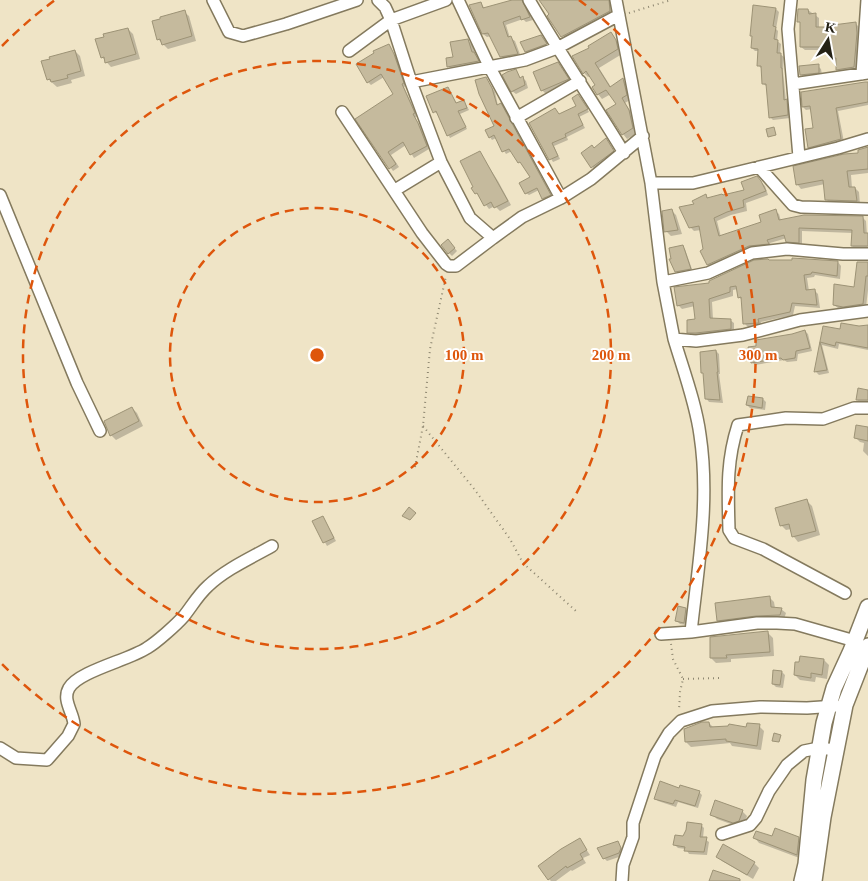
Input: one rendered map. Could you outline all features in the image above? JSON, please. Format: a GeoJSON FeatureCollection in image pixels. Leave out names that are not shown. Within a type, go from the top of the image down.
{"type":"FeatureCollection","features":[{"type":"Feature","properties":{"kind":"main road"},"geometry":{"type":"LineString","coordinates":[[814,881],[823,817],[836,750],[845,706],[862,644],[868,607]]}},
{"type":"Feature","properties":{"kind":"main road"},"geometry":{"type":"LineString","coordinates":[[802,881],[806,864],[818,748],[828,707],[834,688],[862,644]]}},
{"type":"Feature","properties":{"kind":"street"},"geometry":{"type":"LineString","coordinates":[[213,0],[229,32],[243,36],[286,24],[357,0]]}},
{"type":"Feature","properties":{"kind":"street"},"geometry":{"type":"LineString","coordinates":[[378,0],[385,6],[391,20],[411,82],[442,162],[470,218],[494,238]]}},
{"type":"Feature","properties":{"kind":"street"},"geometry":{"type":"LineString","coordinates":[[349,51],[391,20],[446,0]]}},
{"type":"Feature","properties":{"kind":"street"},"geometry":{"type":"LineString","coordinates":[[458,0],[516,118],[561,198]]}},
{"type":"Feature","properties":{"kind":"street"},"geometry":{"type":"LineString","coordinates":[[529,0],[557,48],[580,81],[624,153]]}},
{"type":"Feature","properties":{"kind":"street"},"geometry":{"type":"LineString","coordinates":[[616,0],[643,136],[651,183],[663,282],[674,339],[700,434],[704,481],[704,519],[691,632]]}},
{"type":"Feature","properties":{"kind":"street"},"geometry":{"type":"LineString","coordinates":[[791,0],[788,29],[799,157]]}},
{"type":"Feature","properties":{"kind":"street"},"geometry":{"type":"LineString","coordinates":[[793,84],[865,74],[867,0]]}},
{"type":"Feature","properties":{"kind":"street"},"geometry":{"type":"LineString","coordinates":[[411,82],[525,60],[557,48],[619,16]]}},
{"type":"Feature","properties":{"kind":"street"},"geometry":{"type":"LineString","coordinates":[[516,118],[580,81]]}},
{"type":"Feature","properties":{"kind":"street"},"geometry":{"type":"LineString","coordinates":[[342,112],[395,190],[422,234],[449,266],[456,266],[522,217],[561,198],[592,179],[643,136]]}},
{"type":"Feature","properties":{"kind":"street"},"geometry":{"type":"LineString","coordinates":[[651,183],[693,183],[868,139]]}},
{"type":"Feature","properties":{"kind":"street"},"geometry":{"type":"LineString","coordinates":[[395,190],[442,162]]}},
{"type":"Feature","properties":{"kind":"street"},"geometry":{"type":"LineString","coordinates":[[759,167],[793,205],[801,207],[868,209]]}},
{"type":"Feature","properties":{"kind":"street"},"geometry":{"type":"LineString","coordinates":[[0,196],[77,384],[100,431]]}},
{"type":"Feature","properties":{"kind":"street"},"geometry":{"type":"LineString","coordinates":[[663,282],[708,272],[752,253],[787,249],[843,254],[868,254]]}},
{"type":"Feature","properties":{"kind":"street"},"geometry":{"type":"LineString","coordinates":[[674,339],[696,341],[742,335],[800,320],[868,311]]}},
{"type":"Feature","properties":{"kind":"street"},"geometry":{"type":"LineString","coordinates":[[845,593],[763,549],[734,538],[729,530],[728,472],[731,446],[738,425],[786,418],[823,419],[854,408],[868,408]]}},
{"type":"Feature","properties":{"kind":"street"},"geometry":{"type":"LineString","coordinates":[[0,748],[16,758],[47,760],[68,736],[74,724],[67,702],[70,686],[90,673],[149,647],[183,616],[199,595],[214,581],[272,546]]}},
{"type":"Feature","properties":{"kind":"street"},"geometry":{"type":"LineString","coordinates":[[665,634],[756,623],[795,624],[862,644]]}},
{"type":"Feature","properties":{"kind":"street"},"geometry":{"type":"LineString","coordinates":[[622,881],[623,865],[633,836],[633,823],[655,756],[669,733],[681,721],[712,712],[760,706],[845,706]]}},
{"type":"Feature","properties":{"kind":"street"},"geometry":{"type":"LineString","coordinates":[[722,834],[750,825],[756,818],[769,791],[787,765],[804,751],[818,748],[836,750]]}},
{"type":"Feature","properties":{"kind":"path"},"geometry":{"type":"LineString","coordinates":[[619,16],[671,0]]}},
{"type":"Feature","properties":{"kind":"path"},"geometry":{"type":"LineString","coordinates":[[415,467],[423,426],[430,349],[449,266]]}},
{"type":"Feature","properties":{"kind":"path"},"geometry":{"type":"LineString","coordinates":[[423,426],[475,490],[510,539],[523,563],[577,612]]}},
{"type":"Feature","properties":{"kind":"path"},"geometry":{"type":"LineString","coordinates":[[665,634],[673,659],[683,679],[678,707],[681,721]]}},
{"type":"Feature","properties":{"kind":"path"},"geometry":{"type":"LineString","coordinates":[[683,679],[718,678]]}},
{"type":"Feature","properties":{"kind":"building"},"geometry":{"type":"Polygon","coordinates":[[[512,0],[522,0],[530,17],[521,20],[520,16],[503,22],[508,37],[511,36],[518,54],[500,57],[488,33],[482,34],[469,5],[481,2],[483,8],[512,0]]]}},
{"type":"Feature","properties":{"kind":"building"},"geometry":{"type":"Polygon","coordinates":[[[539,0],[609,0],[610,11],[561,37],[539,0]]]}},
{"type":"Feature","properties":{"kind":"building"},"geometry":{"type":"Polygon","coordinates":[[[753,5],[776,8],[773,26],[776,27],[774,39],[778,40],[777,53],[781,53],[784,100],[787,99],[788,115],[769,118],[766,84],[762,84],[761,66],[757,66],[758,49],[751,48],[752,36],[750,36],[753,5]]]}},
{"type":"Feature","properties":{"kind":"building"},"geometry":{"type":"Polygon","coordinates":[[[798,9],[808,9],[809,14],[816,13],[816,27],[833,27],[833,25],[856,22],[854,67],[836,70],[836,58],[831,58],[830,47],[800,47],[800,22],[797,22],[798,9]]]}},
{"type":"Feature","properties":{"kind":"building"},"geometry":{"type":"Polygon","coordinates":[[[185,10],[192,36],[162,45],[160,39],[157,40],[152,21],[185,10]]]}},
{"type":"Feature","properties":{"kind":"building"},"geometry":{"type":"Polygon","coordinates":[[[128,28],[136,54],[105,63],[104,57],[101,58],[95,39],[104,37],[103,34],[128,28]]]}},
{"type":"Feature","properties":{"kind":"building"},"geometry":{"type":"Polygon","coordinates":[[[611,32],[616,40],[618,49],[595,63],[610,87],[623,78],[627,95],[622,98],[629,110],[633,128],[622,135],[606,110],[616,104],[606,90],[597,95],[592,87],[595,85],[586,71],[583,74],[572,56],[589,48],[588,46],[611,32]]]}},
{"type":"Feature","properties":{"kind":"building"},"geometry":{"type":"Polygon","coordinates":[[[541,35],[547,44],[525,52],[520,42],[541,35]]]}},
{"type":"Feature","properties":{"kind":"building"},"geometry":{"type":"Polygon","coordinates":[[[468,39],[472,52],[474,52],[479,61],[447,67],[446,58],[453,57],[450,42],[468,39]]]}},
{"type":"Feature","properties":{"kind":"building"},"geometry":{"type":"Polygon","coordinates":[[[389,44],[404,83],[402,84],[415,113],[413,114],[427,146],[410,155],[403,142],[388,152],[396,164],[389,169],[355,119],[393,94],[381,74],[367,83],[356,64],[374,53],[373,51],[389,44]]]}},
{"type":"Feature","properties":{"kind":"building"},"geometry":{"type":"Polygon","coordinates":[[[75,50],[81,71],[67,75],[68,78],[51,82],[50,79],[47,80],[41,61],[75,50]]]}},
{"type":"Feature","properties":{"kind":"building"},"geometry":{"type":"Polygon","coordinates":[[[558,62],[569,79],[541,91],[533,72],[558,62]]]}},
{"type":"Feature","properties":{"kind":"building"},"geometry":{"type":"Polygon","coordinates":[[[819,64],[819,73],[800,75],[799,66],[819,64]]]}},
{"type":"Feature","properties":{"kind":"building"},"geometry":{"type":"Polygon","coordinates":[[[516,69],[520,78],[523,76],[525,85],[511,92],[502,75],[516,69]]]}},
{"type":"Feature","properties":{"kind":"building"},"geometry":{"type":"Polygon","coordinates":[[[486,77],[492,88],[497,105],[501,103],[551,195],[542,199],[537,188],[525,194],[519,183],[530,177],[509,149],[502,152],[494,135],[489,138],[485,130],[494,126],[479,94],[475,80],[486,77]]]}},
{"type":"Feature","properties":{"kind":"building"},"geometry":{"type":"Polygon","coordinates":[[[868,82],[868,102],[836,108],[841,139],[808,148],[805,129],[813,128],[810,106],[802,107],[801,92],[868,82]]]}},
{"type":"Feature","properties":{"kind":"building"},"geometry":{"type":"Polygon","coordinates":[[[448,87],[456,103],[464,100],[467,108],[458,111],[466,127],[447,136],[436,111],[433,113],[426,96],[448,87]]]}},
{"type":"Feature","properties":{"kind":"building"},"geometry":{"type":"Polygon","coordinates":[[[578,94],[588,109],[578,114],[583,125],[565,134],[566,137],[552,143],[558,156],[549,160],[529,123],[555,108],[559,114],[576,106],[572,98],[578,94]]]}},
{"type":"Feature","properties":{"kind":"building"},"geometry":{"type":"Polygon","coordinates":[[[774,127],[776,135],[768,137],[766,129],[774,127]]]}},
{"type":"Feature","properties":{"kind":"building"},"geometry":{"type":"Polygon","coordinates":[[[606,138],[614,151],[591,168],[581,153],[592,145],[594,148],[606,138]]]}},
{"type":"Feature","properties":{"kind":"building"},"geometry":{"type":"Polygon","coordinates":[[[868,147],[868,169],[847,171],[849,187],[855,187],[857,201],[825,200],[823,180],[796,185],[793,166],[844,154],[858,153],[858,150],[868,147]]]}},
{"type":"Feature","properties":{"kind":"building"},"geometry":{"type":"Polygon","coordinates":[[[480,151],[508,201],[494,208],[491,202],[484,206],[477,193],[475,194],[460,161],[480,151]]]}},
{"type":"Feature","properties":{"kind":"building"},"geometry":{"type":"Polygon","coordinates":[[[757,176],[766,191],[743,200],[744,207],[714,218],[719,236],[761,222],[759,215],[776,209],[779,220],[804,215],[863,216],[864,233],[868,233],[868,246],[851,246],[852,230],[799,228],[799,243],[786,242],[784,235],[767,240],[769,244],[749,246],[707,265],[700,251],[703,249],[699,226],[689,228],[679,207],[694,204],[692,201],[706,194],[707,198],[744,190],[741,182],[757,176]]]}},
{"type":"Feature","properties":{"kind":"building"},"geometry":{"type":"Polygon","coordinates":[[[672,209],[678,230],[664,232],[662,211],[672,209]]]}},
{"type":"Feature","properties":{"kind":"building"},"geometry":{"type":"Polygon","coordinates":[[[448,239],[455,248],[448,254],[441,245],[448,239]]]}},
{"type":"Feature","properties":{"kind":"building"},"geometry":{"type":"Polygon","coordinates":[[[683,245],[691,269],[675,272],[669,259],[671,259],[669,248],[683,245]]]}},
{"type":"Feature","properties":{"kind":"building"},"geometry":{"type":"Polygon","coordinates":[[[792,258],[838,261],[837,276],[812,272],[811,274],[804,275],[806,290],[815,289],[817,305],[792,303],[790,312],[758,319],[759,323],[743,324],[741,297],[738,298],[736,286],[730,287],[730,292],[709,299],[710,318],[731,319],[731,329],[687,333],[687,320],[695,319],[693,302],[677,306],[674,287],[709,283],[709,281],[754,260],[792,260],[792,258]]]}},
{"type":"Feature","properties":{"kind":"building"},"geometry":{"type":"Polygon","coordinates":[[[857,262],[868,262],[868,276],[866,276],[863,304],[843,307],[833,305],[834,284],[854,287],[857,262]]]}},
{"type":"Feature","properties":{"kind":"building"},"geometry":{"type":"Polygon","coordinates":[[[841,323],[859,326],[868,325],[868,348],[836,342],[835,346],[820,342],[827,370],[814,372],[823,326],[840,329],[841,323]]]}},
{"type":"Feature","properties":{"kind":"building"},"geometry":{"type":"Polygon","coordinates":[[[805,330],[810,348],[796,351],[795,358],[783,360],[781,358],[751,363],[748,347],[756,346],[756,340],[805,330]]]}},
{"type":"Feature","properties":{"kind":"building"},"geometry":{"type":"Polygon","coordinates":[[[716,350],[720,400],[705,399],[700,352],[716,350]]]}},
{"type":"Feature","properties":{"kind":"building"},"geometry":{"type":"Polygon","coordinates":[[[858,388],[868,390],[868,400],[856,400],[858,388]]]}},
{"type":"Feature","properties":{"kind":"building"},"geometry":{"type":"Polygon","coordinates":[[[748,396],[763,398],[762,408],[746,405],[748,396]]]}},
{"type":"Feature","properties":{"kind":"building"},"geometry":{"type":"Polygon","coordinates":[[[132,407],[139,421],[110,436],[104,421],[132,407]]]}},
{"type":"Feature","properties":{"kind":"building"},"geometry":{"type":"Polygon","coordinates":[[[856,425],[868,427],[868,441],[854,438],[856,425]]]}},
{"type":"Feature","properties":{"kind":"building"},"geometry":{"type":"Polygon","coordinates":[[[807,499],[816,531],[792,537],[789,524],[780,526],[775,508],[807,499]]]}},
{"type":"Feature","properties":{"kind":"building"},"geometry":{"type":"Polygon","coordinates":[[[409,507],[416,513],[410,520],[402,516],[409,507]]]}},
{"type":"Feature","properties":{"kind":"building"},"geometry":{"type":"Polygon","coordinates":[[[323,516],[334,538],[323,543],[312,521],[323,516]]]}},
{"type":"Feature","properties":{"kind":"building"},"geometry":{"type":"Polygon","coordinates":[[[770,596],[771,607],[782,608],[780,615],[717,621],[715,603],[770,596]]]}},
{"type":"Feature","properties":{"kind":"building"},"geometry":{"type":"Polygon","coordinates":[[[678,606],[686,608],[684,623],[675,621],[678,606]]]}},
{"type":"Feature","properties":{"kind":"building"},"geometry":{"type":"Polygon","coordinates":[[[768,631],[770,652],[726,655],[727,658],[710,658],[710,637],[768,631]]]}},
{"type":"Feature","properties":{"kind":"building"},"geometry":{"type":"Polygon","coordinates":[[[800,656],[824,659],[822,675],[811,673],[811,678],[794,675],[795,662],[799,662],[800,656]]]}},
{"type":"Feature","properties":{"kind":"building"},"geometry":{"type":"Polygon","coordinates":[[[773,670],[782,671],[780,685],[772,684],[773,670]]]}},
{"type":"Feature","properties":{"kind":"building"},"geometry":{"type":"Polygon","coordinates":[[[702,722],[709,722],[710,727],[728,726],[729,724],[746,727],[747,723],[760,724],[757,746],[726,741],[726,739],[685,742],[684,729],[702,722]]]}},
{"type":"Feature","properties":{"kind":"building"},"geometry":{"type":"Polygon","coordinates":[[[774,733],[781,735],[779,742],[772,741],[774,733]]]}},
{"type":"Feature","properties":{"kind":"building"},"geometry":{"type":"Polygon","coordinates":[[[660,781],[679,788],[680,785],[700,791],[695,806],[675,800],[673,804],[654,799],[660,781]]]}},
{"type":"Feature","properties":{"kind":"building"},"geometry":{"type":"Polygon","coordinates":[[[715,800],[743,810],[739,821],[733,823],[710,815],[715,800]]]}},
{"type":"Feature","properties":{"kind":"building"},"geometry":{"type":"Polygon","coordinates":[[[687,822],[702,824],[700,837],[707,837],[704,852],[684,851],[685,847],[673,845],[675,835],[683,836],[687,822]]]}},
{"type":"Feature","properties":{"kind":"building"},"geometry":{"type":"Polygon","coordinates":[[[775,828],[799,837],[797,855],[753,838],[756,831],[772,836],[775,828]]]}},
{"type":"Feature","properties":{"kind":"building"},"geometry":{"type":"Polygon","coordinates":[[[580,838],[587,850],[580,854],[583,859],[567,868],[566,866],[548,880],[538,866],[580,838]]]}},
{"type":"Feature","properties":{"kind":"building"},"geometry":{"type":"Polygon","coordinates":[[[618,841],[621,848],[619,853],[603,859],[597,848],[618,841]]]}},
{"type":"Feature","properties":{"kind":"building"},"geometry":{"type":"Polygon","coordinates":[[[723,844],[755,862],[747,875],[716,857],[723,844]]]}},
{"type":"Feature","properties":{"kind":"building"},"geometry":{"type":"Polygon","coordinates":[[[713,870],[740,879],[740,881],[709,881],[713,870]]]}}]}
